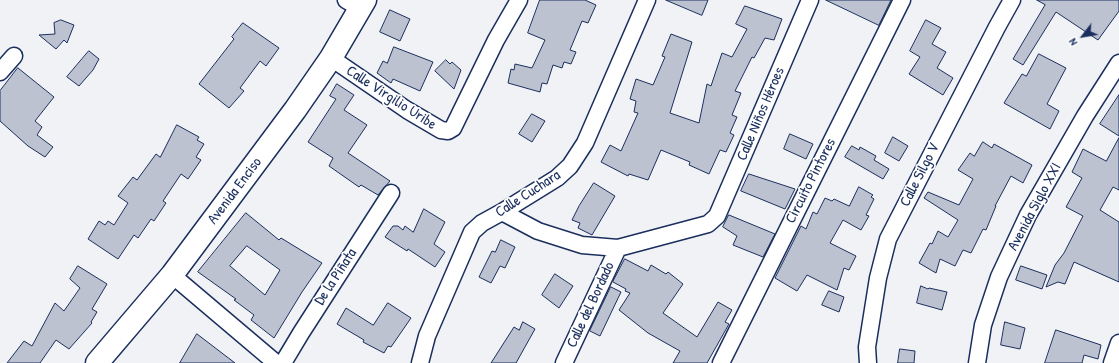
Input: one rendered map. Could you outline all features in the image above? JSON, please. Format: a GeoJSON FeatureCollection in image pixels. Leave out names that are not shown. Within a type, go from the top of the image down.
{"type":"FeatureCollection","features":[{"type":"Feature","properties":{"kind":"main road","name":"Avenida Enciso"},"geometry":{"type":"LineString","coordinates":[[97,363],[172,275],[295,110],[330,58],[357,3]]}},
{"type":"Feature","properties":{"kind":"street","name":"Calle Virgilio Uribe"},"geometry":{"type":"LineString","coordinates":[[330,58],[407,110],[441,130],[448,131],[453,128],[496,40],[518,0]]}},
{"type":"Feature","properties":{"kind":"street","name":"Calle Cuchara"},"geometry":{"type":"LineString","coordinates":[[420,363],[427,336],[472,232],[482,223],[557,178],[570,166],[585,143],[647,0]]}},
{"type":"Feature","properties":{"kind":"street","name":"Calle Niños Héroes"},"geometry":{"type":"LineString","coordinates":[[618,248],[708,224],[717,216],[810,0]]}},
{"type":"Feature","properties":{"kind":"street","name":"Circuito Pintores"},"geometry":{"type":"LineString","coordinates":[[721,363],[902,0]]}},
{"type":"Feature","properties":{"kind":"street","name":"Calle Silgo V"},"geometry":{"type":"LineString","coordinates":[[868,363],[868,339],[878,278],[888,239],[993,34],[1012,0]]}},
{"type":"Feature","properties":{"kind":"street"},"geometry":{"type":"LineString","coordinates":[[0,72],[14,56]]}},
{"type":"Feature","properties":{"kind":"street","name":"Avenida Siglo XXI"},"geometry":{"type":"LineString","coordinates":[[977,363],[983,325],[999,277],[1028,215],[1081,122],[1119,63]]}},
{"type":"Feature","properties":{"kind":"street","name":"De la Piñata"},"geometry":{"type":"LineString","coordinates":[[283,363],[391,193]]}},
{"type":"Feature","properties":{"kind":"street"},"geometry":{"type":"LineString","coordinates":[[502,212],[538,231],[582,245],[618,248]]}},
{"type":"Feature","properties":{"kind":"street","name":"Calle del Bordado"},"geometry":{"type":"LineString","coordinates":[[564,363],[618,248]]}},
{"type":"Feature","properties":{"kind":"street"},"geometry":{"type":"LineString","coordinates":[[172,275],[276,363]]}},
{"type":"Feature","properties":{"kind":"street"},"geometry":{"type":"LineString","coordinates":[[1112,363],[1119,343]]}},
{"type":"Feature","properties":{"kind":"building"},"geometry":{"type":"Polygon","coordinates":[[[540,0],[585,0],[596,5],[588,23],[582,21],[570,50],[576,52],[571,64],[564,62],[562,68],[553,65],[547,84],[542,83],[540,92],[508,83],[511,69],[514,70],[515,64],[532,68],[545,40],[528,33],[540,0]]]}},
{"type":"Feature","properties":{"kind":"building"},"geometry":{"type":"Polygon","coordinates":[[[666,0],[708,0],[702,15],[666,0]]]}},
{"type":"Feature","properties":{"kind":"building"},"geometry":{"type":"Polygon","coordinates":[[[826,0],[891,0],[879,25],[826,0]]]}},
{"type":"Feature","properties":{"kind":"building"},"geometry":{"type":"Polygon","coordinates":[[[1037,0],[1119,0],[1119,11],[1098,40],[1056,12],[1023,65],[1013,59],[1045,5],[1037,0]]]}},
{"type":"Feature","properties":{"kind":"building"},"geometry":{"type":"Polygon","coordinates":[[[745,6],[782,19],[774,40],[765,38],[754,58],[752,57],[735,91],[741,93],[732,115],[737,117],[730,133],[734,135],[726,152],[720,150],[709,174],[689,165],[690,162],[661,150],[648,180],[629,174],[628,176],[601,162],[610,145],[621,151],[638,113],[634,112],[636,101],[630,99],[636,79],[653,85],[665,57],[662,56],[671,34],[692,42],[670,113],[699,123],[707,84],[711,86],[722,53],[732,57],[747,29],[736,24],[745,6]]]}},
{"type":"Feature","properties":{"kind":"building"},"geometry":{"type":"Polygon","coordinates":[[[390,10],[410,19],[400,41],[380,32],[390,10]]]}},
{"type":"Feature","properties":{"kind":"building"},"geometry":{"type":"Polygon","coordinates":[[[61,20],[74,25],[67,43],[64,40],[56,49],[39,35],[55,34],[54,23],[61,20]]]}},
{"type":"Feature","properties":{"kind":"building"},"geometry":{"type":"Polygon","coordinates":[[[926,20],[941,28],[932,44],[946,52],[937,68],[953,78],[943,95],[909,74],[920,57],[910,51],[926,20]]]}},
{"type":"Feature","properties":{"kind":"building"},"geometry":{"type":"Polygon","coordinates":[[[243,23],[279,48],[266,66],[260,61],[240,88],[244,91],[229,108],[199,84],[234,39],[232,37],[243,23]]]}},
{"type":"Feature","properties":{"kind":"building"},"geometry":{"type":"Polygon","coordinates":[[[394,47],[433,62],[420,91],[393,79],[391,83],[377,73],[383,61],[387,63],[394,47]]]}},
{"type":"Feature","properties":{"kind":"building"},"geometry":{"type":"Polygon","coordinates":[[[89,51],[99,59],[93,70],[79,86],[67,77],[89,51]]]}},
{"type":"Feature","properties":{"kind":"building"},"geometry":{"type":"Polygon","coordinates":[[[1039,54],[1066,68],[1047,104],[1059,111],[1050,129],[1004,103],[1022,74],[1026,76],[1039,54]]]}},
{"type":"Feature","properties":{"kind":"building"},"geometry":{"type":"Polygon","coordinates":[[[446,60],[450,64],[452,62],[461,70],[454,89],[435,71],[446,60]]]}},
{"type":"Feature","properties":{"kind":"building"},"geometry":{"type":"Polygon","coordinates":[[[18,68],[54,97],[35,121],[42,127],[37,135],[53,147],[45,157],[28,146],[0,121],[0,91],[18,68]]]}},
{"type":"Feature","properties":{"kind":"building"},"geometry":{"type":"Polygon","coordinates":[[[337,84],[354,95],[344,110],[367,125],[348,153],[390,181],[378,195],[361,185],[359,187],[329,166],[333,158],[308,142],[336,99],[330,96],[337,84]]]}},
{"type":"Feature","properties":{"kind":"building"},"geometry":{"type":"Polygon","coordinates":[[[1119,95],[1119,136],[1100,124],[1119,95]]]}},
{"type":"Feature","properties":{"kind":"building"},"geometry":{"type":"Polygon","coordinates":[[[532,114],[545,121],[532,142],[519,134],[532,114]]]}},
{"type":"Feature","properties":{"kind":"building"},"geometry":{"type":"Polygon","coordinates":[[[177,125],[199,137],[197,140],[204,144],[196,157],[201,160],[188,179],[181,174],[163,201],[166,203],[154,221],[151,219],[138,238],[134,235],[118,259],[88,239],[99,221],[105,225],[108,221],[114,225],[128,203],[118,196],[133,177],[137,180],[156,154],[160,157],[177,125]]]}},
{"type":"Feature","properties":{"kind":"building"},"geometry":{"type":"Polygon","coordinates":[[[790,134],[813,144],[806,159],[784,149],[790,134]]]}},
{"type":"Feature","properties":{"kind":"building"},"geometry":{"type":"Polygon","coordinates":[[[893,137],[908,146],[899,161],[885,153],[893,137]]]}},
{"type":"Feature","properties":{"kind":"building"},"geometry":{"type":"Polygon","coordinates":[[[1119,138],[1119,190],[1113,187],[1100,210],[1119,222],[1119,282],[1074,262],[1065,284],[1058,282],[1046,287],[1055,265],[1064,253],[1083,216],[1066,207],[1082,178],[1072,172],[1083,149],[1106,161],[1119,138]]]}},
{"type":"Feature","properties":{"kind":"building"},"geometry":{"type":"Polygon","coordinates":[[[983,142],[992,148],[994,144],[1032,165],[1023,183],[1011,176],[995,206],[986,230],[983,229],[971,253],[963,250],[955,266],[940,259],[936,273],[919,263],[930,243],[932,244],[938,231],[948,237],[958,220],[924,198],[928,192],[959,205],[973,179],[958,170],[970,153],[974,156],[983,142]]]}},
{"type":"Feature","properties":{"kind":"building"},"geometry":{"type":"Polygon","coordinates":[[[852,146],[859,150],[860,147],[876,156],[874,160],[889,169],[883,179],[845,157],[852,146]]]}},
{"type":"Feature","properties":{"kind":"building"},"geometry":{"type":"Polygon","coordinates":[[[749,174],[795,189],[785,209],[741,191],[749,174]]]}},
{"type":"Feature","properties":{"kind":"building"},"geometry":{"type":"Polygon","coordinates":[[[594,183],[615,196],[592,235],[578,228],[580,223],[572,220],[594,183]]]}},
{"type":"Feature","properties":{"kind":"building"},"geometry":{"type":"Polygon","coordinates":[[[859,187],[873,195],[871,197],[874,199],[866,215],[869,216],[861,230],[843,220],[830,243],[856,256],[849,270],[844,268],[837,290],[807,275],[797,291],[775,278],[801,226],[806,229],[813,212],[817,214],[825,198],[832,201],[834,199],[849,206],[859,187]]]}},
{"type":"Feature","properties":{"kind":"building"},"geometry":{"type":"Polygon","coordinates":[[[424,209],[445,222],[434,244],[445,252],[435,267],[408,249],[407,251],[385,237],[393,226],[398,226],[403,230],[405,226],[413,232],[424,209]]]}},
{"type":"Feature","properties":{"kind":"building"},"geometry":{"type":"Polygon","coordinates":[[[246,213],[279,240],[281,238],[322,263],[302,292],[274,338],[251,320],[254,315],[234,300],[236,299],[198,272],[246,213]],[[247,246],[230,266],[265,295],[280,270],[247,246]]]}},
{"type":"Feature","properties":{"kind":"building"},"geometry":{"type":"Polygon","coordinates":[[[729,215],[775,234],[763,257],[733,245],[737,236],[723,227],[729,215]]]}},
{"type":"Feature","properties":{"kind":"building"},"geometry":{"type":"Polygon","coordinates":[[[501,240],[515,247],[505,268],[500,266],[491,283],[479,277],[492,251],[495,252],[501,240]]]}},
{"type":"Feature","properties":{"kind":"building"},"geometry":{"type":"Polygon","coordinates":[[[625,259],[648,271],[651,265],[666,274],[668,272],[683,284],[663,313],[697,337],[718,302],[732,310],[725,322],[729,324],[707,363],[673,363],[680,351],[648,333],[619,310],[630,293],[613,282],[625,259]]]}},
{"type":"Feature","properties":{"kind":"building"},"geometry":{"type":"Polygon","coordinates":[[[78,266],[107,284],[92,309],[97,312],[91,322],[92,323],[69,349],[56,340],[40,363],[7,363],[24,341],[32,346],[55,303],[64,311],[80,288],[70,279],[78,266]]]}},
{"type":"Feature","properties":{"kind":"building"},"geometry":{"type":"Polygon","coordinates":[[[1021,266],[1047,275],[1042,289],[1016,280],[1021,266]]]}},
{"type":"Feature","properties":{"kind":"building"},"geometry":{"type":"Polygon","coordinates":[[[555,274],[573,286],[559,308],[542,295],[555,274]]]}},
{"type":"Feature","properties":{"kind":"building"},"geometry":{"type":"Polygon","coordinates":[[[921,286],[928,289],[947,292],[942,310],[917,303],[921,286]]]}},
{"type":"Feature","properties":{"kind":"building"},"geometry":{"type":"Polygon","coordinates":[[[611,287],[621,292],[600,336],[590,331],[611,287]]]}},
{"type":"Feature","properties":{"kind":"building"},"geometry":{"type":"Polygon","coordinates":[[[829,291],[844,297],[839,312],[822,305],[829,291]]]}},
{"type":"Feature","properties":{"kind":"building"},"geometry":{"type":"Polygon","coordinates":[[[388,303],[411,318],[391,347],[388,346],[384,353],[363,342],[364,340],[337,324],[346,308],[373,325],[388,303]]]}},
{"type":"Feature","properties":{"kind":"building"},"geometry":{"type":"Polygon","coordinates":[[[523,322],[535,329],[516,363],[491,363],[514,327],[519,330],[523,322]]]}},
{"type":"Feature","properties":{"kind":"building"},"geometry":{"type":"Polygon","coordinates":[[[1005,322],[1025,328],[1020,349],[1001,345],[1005,322]]]}},
{"type":"Feature","properties":{"kind":"building"},"geometry":{"type":"Polygon","coordinates":[[[1056,330],[1101,345],[1098,359],[1084,355],[1082,363],[1045,363],[1056,330]]]}},
{"type":"Feature","properties":{"kind":"building"},"geometry":{"type":"Polygon","coordinates":[[[197,334],[235,363],[180,363],[197,334]]]}},
{"type":"Feature","properties":{"kind":"building"},"geometry":{"type":"Polygon","coordinates":[[[900,349],[915,351],[914,363],[898,363],[900,349]]]}}]}
